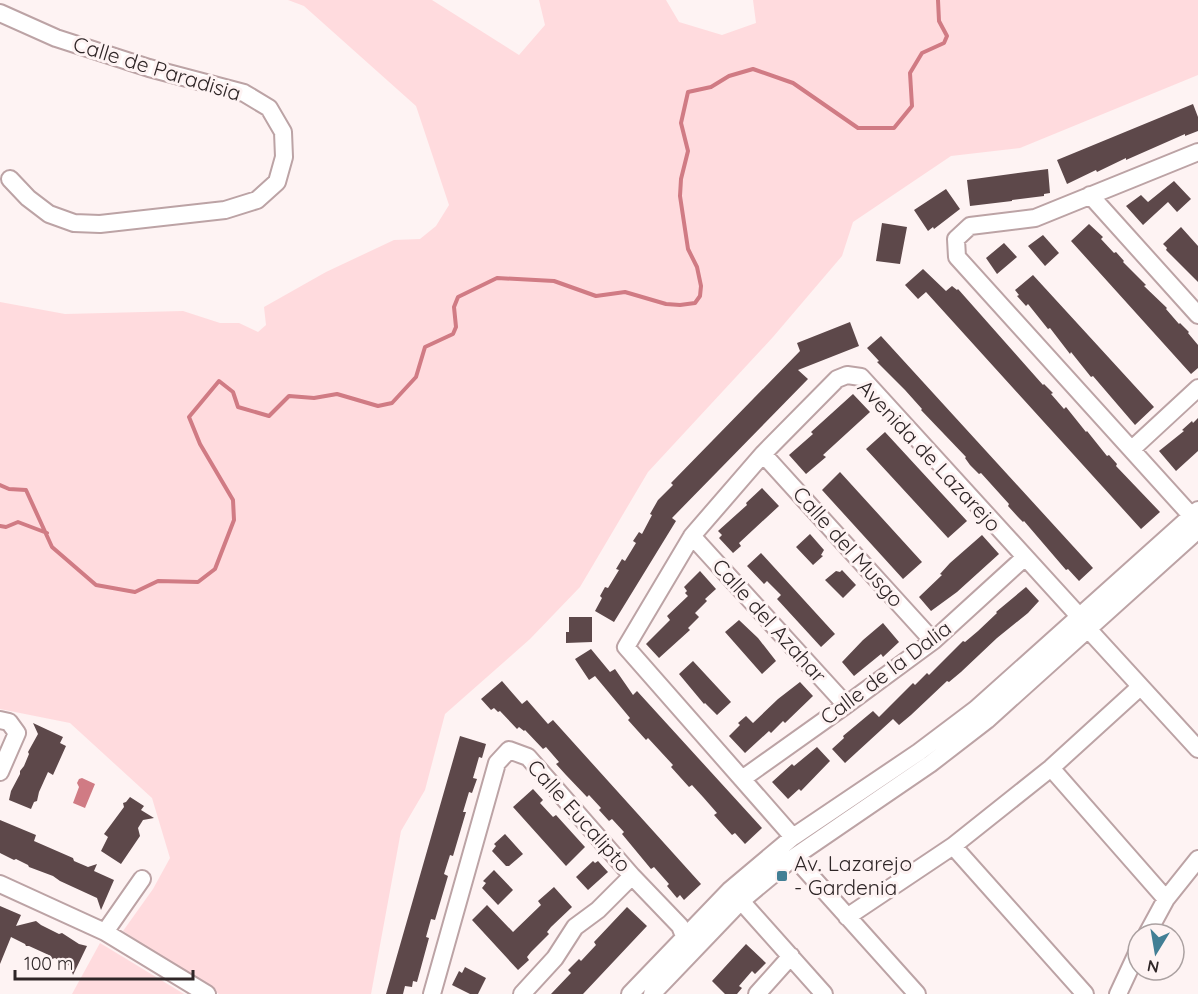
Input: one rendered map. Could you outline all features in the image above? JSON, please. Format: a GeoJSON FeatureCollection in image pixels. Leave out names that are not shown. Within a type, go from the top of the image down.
{"type":"FeatureCollection","features":[{"type":"Feature","properties":{"kind":"street","name":"Calle de Paradisia"},"geometry":{"type":"LineString","coordinates":[[0,13],[56,39],[149,68],[244,93],[269,108],[283,132],[284,157],[277,182],[257,200],[225,210],[100,224],[74,223],[49,214],[28,198],[10,179]]}},
{"type":"Feature","properties":{"kind":"street"},"geometry":{"type":"LineString","coordinates":[[630,994],[794,857],[930,764],[987,720],[1083,623],[1197,519],[957,257],[956,239],[970,226],[1035,218],[1198,152]]}},
{"type":"Feature","properties":{"kind":"street"},"geometry":{"type":"LineString","coordinates":[[1090,195],[1198,315]]}},
{"type":"Feature","properties":{"kind":"street","name":"Avenida de Lazarejo"},"geometry":{"type":"LineString","coordinates":[[793,837],[626,647],[692,536],[763,454],[837,379],[847,375],[861,377],[1198,749]]}},
{"type":"Feature","properties":{"kind":"street"},"geometry":{"type":"LineString","coordinates":[[1132,449],[1198,388]]}},
{"type":"Feature","properties":{"kind":"street","name":"Calle del Musgo"},"geometry":{"type":"LineString","coordinates":[[763,454],[933,641]]}},
{"type":"Feature","properties":{"kind":"street","name":"Calle del Azahar"},"geometry":{"type":"LineString","coordinates":[[692,536],[846,705]]}},
{"type":"Feature","properties":{"kind":"street","name":"Calle de la Dalia"},"geometry":{"type":"LineString","coordinates":[[742,779],[933,641],[1024,558]]}},
{"type":"Feature","properties":{"kind":"street"},"geometry":{"type":"LineString","coordinates":[[652,994],[730,890],[793,837],[919,752],[1083,623]]}},
{"type":"Feature","properties":{"kind":"street"},"geometry":{"type":"LineString","coordinates":[[847,917],[953,846],[1051,768],[1140,687]]}},
{"type":"Feature","properties":{"kind":"street"},"geometry":{"type":"LineString","coordinates":[[0,720],[9,722],[17,733],[0,772]]}},
{"type":"Feature","properties":{"kind":"street","name":"Calle Eucalipto"},"geometry":{"type":"LineString","coordinates":[[432,994],[497,764],[509,750],[528,756],[632,876],[680,926],[690,942]]}},
{"type":"Feature","properties":{"kind":"street"},"geometry":{"type":"LineString","coordinates":[[1051,768],[1166,899]]}},
{"type":"Feature","properties":{"kind":"street"},"geometry":{"type":"LineString","coordinates":[[953,846],[1085,994]]}},
{"type":"Feature","properties":{"kind":"street"},"geometry":{"type":"LineString","coordinates":[[794,857],[917,994]]}},
{"type":"Feature","properties":{"kind":"street"},"geometry":{"type":"LineString","coordinates":[[1154,922],[1166,899],[1198,859]]}},
{"type":"Feature","properties":{"kind":"street"},"geometry":{"type":"LineString","coordinates":[[522,994],[555,958],[575,927],[598,910],[632,876]]}},
{"type":"Feature","properties":{"kind":"street"},"geometry":{"type":"LineString","coordinates":[[105,932],[142,879]]}},
{"type":"Feature","properties":{"kind":"street"},"geometry":{"type":"LineString","coordinates":[[0,884],[105,932],[207,994]]}},
{"type":"Feature","properties":{"kind":"street"},"geometry":{"type":"LineString","coordinates":[[741,902],[824,994]]}},
{"type":"Feature","properties":{"kind":"street"},"geometry":{"type":"LineString","coordinates":[[757,994],[791,956]]}},
{"type":"Feature","properties":{"kind":"street"},"geometry":{"type":"LineString","coordinates":[[1119,994],[1126,978]]}},
{"type":"Feature","properties":{"kind":"shaded area"},"geometry":{"type":"Polygon","coordinates":[[[288,0],[432,0],[519,55],[545,25],[539,0],[666,0],[679,22],[722,35],[756,23],[753,0],[1198,0],[1198,75],[1020,148],[951,156],[853,222],[842,256],[773,337],[648,472],[580,587],[530,639],[445,714],[425,790],[401,831],[371,994],[219,994],[123,931],[153,889],[170,858],[152,798],[70,723],[0,709],[0,302],[65,314],[183,311],[220,323],[239,323],[258,332],[266,325],[264,307],[326,272],[394,240],[420,239],[436,226],[449,205],[416,106],[304,6],[288,0]]]}},
{"type":"Feature","properties":{"kind":"shaded area"},"geometry":{"type":"Polygon","coordinates":[[[82,778],[95,784],[85,808],[73,803],[79,787],[77,783],[82,778]]]}},
{"type":"Feature","properties":{"kind":"shaded area"},"geometry":{"type":"Polygon","coordinates":[[[100,943],[184,994],[72,994],[100,943]]]}},
{"type":"Feature","properties":{"kind":"building"},"geometry":{"type":"Polygon","coordinates":[[[1193,104],[1198,117],[1198,131],[1185,136],[1185,134],[1097,172],[1096,170],[1067,184],[1057,160],[1193,104]]]}},
{"type":"Feature","properties":{"kind":"building"},"geometry":{"type":"Polygon","coordinates":[[[1048,169],[1050,193],[1044,196],[970,206],[967,180],[1048,169]]]}},
{"type":"Feature","properties":{"kind":"building"},"geometry":{"type":"Polygon","coordinates":[[[1174,181],[1191,199],[1177,212],[1168,202],[1143,225],[1126,206],[1141,195],[1148,202],[1174,181]]]}},
{"type":"Feature","properties":{"kind":"building"},"geometry":{"type":"Polygon","coordinates":[[[946,189],[960,209],[928,231],[914,210],[946,189]]]}},
{"type":"Feature","properties":{"kind":"building"},"geometry":{"type":"Polygon","coordinates":[[[882,223],[907,227],[900,264],[876,261],[882,223]]]}},
{"type":"Feature","properties":{"kind":"building"},"geometry":{"type":"Polygon","coordinates":[[[1089,224],[1179,324],[1189,332],[1198,345],[1198,368],[1191,374],[1071,241],[1089,224]]]}},
{"type":"Feature","properties":{"kind":"building"},"geometry":{"type":"Polygon","coordinates":[[[1181,227],[1198,246],[1198,282],[1166,250],[1163,244],[1181,227]]]}},
{"type":"Feature","properties":{"kind":"building"},"geometry":{"type":"Polygon","coordinates":[[[1043,235],[1059,253],[1045,266],[1028,246],[1043,235]]]}},
{"type":"Feature","properties":{"kind":"building"},"geometry":{"type":"Polygon","coordinates":[[[1004,243],[1017,257],[997,274],[986,258],[1004,243]]]}},
{"type":"Feature","properties":{"kind":"building"},"geometry":{"type":"Polygon","coordinates":[[[923,269],[946,291],[952,286],[958,289],[1043,385],[1053,393],[1051,394],[1064,409],[1066,407],[1107,456],[1109,455],[1117,464],[1116,466],[1160,512],[1141,529],[926,292],[918,299],[905,285],[923,269]]]}},
{"type":"Feature","properties":{"kind":"building"},"geometry":{"type":"Polygon","coordinates":[[[1033,275],[1154,407],[1135,425],[1071,352],[1070,354],[1050,328],[1048,329],[1028,304],[1026,306],[1017,296],[1019,295],[1015,290],[1033,275]]]}},
{"type":"Feature","properties":{"kind":"building"},"geometry":{"type":"Polygon","coordinates":[[[850,322],[859,346],[798,370],[808,379],[672,518],[676,521],[614,622],[595,611],[605,587],[608,588],[619,570],[616,569],[622,559],[625,561],[636,543],[633,541],[639,532],[642,534],[652,515],[650,514],[658,500],[673,485],[671,483],[800,351],[797,343],[850,322]]]}},
{"type":"Feature","properties":{"kind":"building"},"geometry":{"type":"Polygon","coordinates":[[[881,336],[1093,568],[1079,581],[1068,569],[1066,570],[981,473],[979,474],[970,465],[966,457],[877,362],[879,361],[867,348],[881,336]]]}},
{"type":"Feature","properties":{"kind":"building"},"geometry":{"type":"Polygon","coordinates":[[[853,394],[870,412],[823,455],[826,457],[806,474],[789,455],[853,394]]]}},
{"type":"Feature","properties":{"kind":"building"},"geometry":{"type":"Polygon","coordinates":[[[1198,418],[1198,451],[1176,471],[1159,451],[1198,418]]]}},
{"type":"Feature","properties":{"kind":"building"},"geometry":{"type":"Polygon","coordinates":[[[885,432],[967,521],[948,538],[866,449],[885,432]]]}},
{"type":"Feature","properties":{"kind":"building"},"geometry":{"type":"Polygon","coordinates":[[[840,472],[922,562],[903,579],[822,490],[840,472]]]}},
{"type":"Feature","properties":{"kind":"building"},"geometry":{"type":"Polygon","coordinates":[[[762,488],[779,506],[739,543],[741,546],[733,553],[719,538],[722,535],[718,531],[762,488]]]}},
{"type":"Feature","properties":{"kind":"building"},"geometry":{"type":"Polygon","coordinates":[[[810,534],[824,550],[821,555],[823,556],[813,565],[796,547],[810,534]]]}},
{"type":"Feature","properties":{"kind":"building"},"geometry":{"type":"Polygon","coordinates":[[[982,535],[999,554],[957,592],[931,611],[919,597],[942,575],[940,574],[950,563],[982,535]]]}},
{"type":"Feature","properties":{"kind":"building"},"geometry":{"type":"Polygon","coordinates":[[[761,553],[835,634],[821,647],[777,599],[781,595],[767,581],[764,584],[747,566],[761,553]]]}},
{"type":"Feature","properties":{"kind":"building"},"geometry":{"type":"Polygon","coordinates":[[[842,570],[856,585],[843,598],[825,580],[836,571],[842,570]]]}},
{"type":"Feature","properties":{"kind":"building"},"geometry":{"type":"Polygon","coordinates":[[[700,571],[716,589],[695,613],[699,617],[688,628],[690,630],[659,658],[646,644],[670,620],[667,616],[688,596],[684,587],[700,571]]]}},
{"type":"Feature","properties":{"kind":"building"},"geometry":{"type":"Polygon","coordinates":[[[1026,587],[1039,601],[911,715],[899,725],[893,719],[845,763],[832,749],[844,738],[843,736],[873,711],[879,717],[913,683],[915,685],[927,673],[929,675],[963,641],[965,642],[978,631],[996,612],[1026,587]]]}},
{"type":"Feature","properties":{"kind":"building"},"geometry":{"type":"Polygon","coordinates":[[[569,617],[592,617],[592,642],[566,643],[569,617]]]}},
{"type":"Feature","properties":{"kind":"building"},"geometry":{"type":"Polygon","coordinates":[[[739,620],[758,638],[776,661],[762,674],[725,632],[739,620]]]}},
{"type":"Feature","properties":{"kind":"building"},"geometry":{"type":"Polygon","coordinates":[[[883,623],[899,642],[883,657],[881,654],[854,676],[842,662],[883,623]]]}},
{"type":"Feature","properties":{"kind":"building"},"geometry":{"type":"Polygon","coordinates":[[[591,649],[610,672],[615,669],[633,695],[637,691],[762,828],[745,844],[735,833],[732,835],[714,815],[717,813],[703,797],[692,785],[689,787],[671,767],[673,765],[628,720],[630,718],[595,676],[589,680],[575,659],[591,649]]]}},
{"type":"Feature","properties":{"kind":"building"},"geometry":{"type":"Polygon","coordinates":[[[693,661],[731,702],[717,715],[704,704],[679,674],[693,661]]]}},
{"type":"Feature","properties":{"kind":"building"},"geometry":{"type":"Polygon","coordinates":[[[502,681],[522,704],[527,700],[548,724],[553,720],[701,884],[684,900],[680,895],[677,898],[667,886],[669,884],[654,867],[651,869],[622,834],[624,832],[612,819],[609,821],[589,795],[587,797],[556,764],[559,762],[546,747],[543,749],[525,730],[519,727],[517,729],[500,711],[494,708],[491,710],[481,699],[502,681]]]}},
{"type":"Feature","properties":{"kind":"building"},"geometry":{"type":"Polygon","coordinates":[[[800,682],[813,696],[785,723],[783,721],[771,733],[769,731],[745,753],[729,736],[740,725],[738,723],[746,716],[753,723],[800,682]]]}},
{"type":"Feature","properties":{"kind":"building"},"geometry":{"type":"Polygon","coordinates":[[[33,723],[63,737],[60,743],[66,746],[53,775],[48,772],[37,801],[31,809],[9,800],[28,752],[38,734],[33,723]]]}},
{"type":"Feature","properties":{"kind":"building"},"geometry":{"type":"Polygon","coordinates":[[[460,736],[486,744],[482,758],[479,757],[473,778],[477,779],[472,793],[469,792],[463,812],[466,812],[453,856],[450,855],[444,874],[448,876],[435,920],[431,919],[426,937],[429,938],[417,982],[413,981],[412,987],[405,986],[403,994],[386,994],[460,736]]]}},
{"type":"Feature","properties":{"kind":"building"},"geometry":{"type":"Polygon","coordinates":[[[817,747],[830,761],[801,791],[799,789],[788,799],[772,782],[792,764],[794,766],[817,747]]]}},
{"type":"Feature","properties":{"kind":"building"},"geometry":{"type":"Polygon","coordinates":[[[533,789],[543,800],[540,803],[553,817],[556,815],[585,847],[566,866],[513,807],[533,789]]]}},
{"type":"Feature","properties":{"kind":"building"},"geometry":{"type":"Polygon","coordinates":[[[130,797],[144,806],[141,810],[154,818],[143,820],[138,828],[140,836],[121,864],[101,851],[108,837],[104,834],[124,807],[123,803],[130,797]]]}},
{"type":"Feature","properties":{"kind":"building"},"geometry":{"type":"Polygon","coordinates":[[[0,820],[36,835],[34,841],[73,858],[74,861],[88,867],[97,864],[94,871],[114,880],[101,910],[97,898],[0,853],[0,820]]]}},
{"type":"Feature","properties":{"kind":"building"},"geometry":{"type":"Polygon","coordinates":[[[505,834],[523,854],[509,866],[506,866],[492,851],[496,846],[494,844],[505,834]]]}},
{"type":"Feature","properties":{"kind":"building"},"geometry":{"type":"Polygon","coordinates":[[[593,861],[595,863],[598,861],[608,872],[588,890],[576,877],[593,861]]]}},
{"type":"Feature","properties":{"kind":"building"},"geometry":{"type":"Polygon","coordinates":[[[494,870],[513,890],[498,905],[482,888],[486,883],[483,881],[494,870]]]}},
{"type":"Feature","properties":{"kind":"building"},"geometry":{"type":"Polygon","coordinates":[[[554,887],[572,907],[551,927],[547,932],[549,934],[531,952],[527,957],[529,960],[518,970],[472,920],[487,905],[513,932],[541,905],[538,901],[554,887]]]}},
{"type":"Feature","properties":{"kind":"building"},"geometry":{"type":"Polygon","coordinates":[[[0,906],[21,915],[16,926],[36,921],[87,946],[73,975],[70,966],[11,937],[0,964],[0,906]]]}},
{"type":"Feature","properties":{"kind":"building"},"geometry":{"type":"Polygon","coordinates":[[[627,907],[647,926],[583,994],[551,994],[571,973],[568,970],[579,959],[581,961],[596,945],[594,942],[627,907]]]}},
{"type":"Feature","properties":{"kind":"building"},"geometry":{"type":"Polygon","coordinates":[[[746,944],[766,963],[755,974],[752,971],[739,986],[742,988],[737,994],[725,994],[712,981],[746,944]]]}},
{"type":"Feature","properties":{"kind":"building"},"geometry":{"type":"Polygon","coordinates":[[[465,967],[486,978],[478,994],[470,994],[452,985],[459,971],[462,973],[465,967]]]}},
{"type":"Feature","properties":{"kind":"waterway"},"geometry":{"type":"LineString","coordinates":[[0,485],[9,489],[26,490],[52,547],[96,585],[135,592],[158,581],[198,582],[215,569],[234,520],[233,500],[200,444],[189,417],[219,381],[233,392],[238,407],[269,416],[289,396],[314,398],[337,394],[378,406],[392,403],[416,377],[425,347],[453,334],[456,327],[454,307],[458,297],[497,278],[554,281],[596,296],[625,292],[666,304],[695,303],[700,296],[701,286],[697,267],[688,249],[680,196],[681,179],[688,151],[681,123],[688,92],[711,87],[729,76],[753,69],[793,83],[858,128],[894,128],[912,106],[910,73],[922,53],[944,43],[947,36],[939,21],[938,0]]}},
{"type":"Feature","properties":{"kind":"waterway"},"geometry":{"type":"LineString","coordinates":[[0,526],[6,527],[18,522],[47,533]]}},
{"type":"Feature","properties":{"kind":"place","name":"Av. Lazarejo - Gardenia"},"geometry":{"type":"Point","coordinates":[782,876]}}]}
